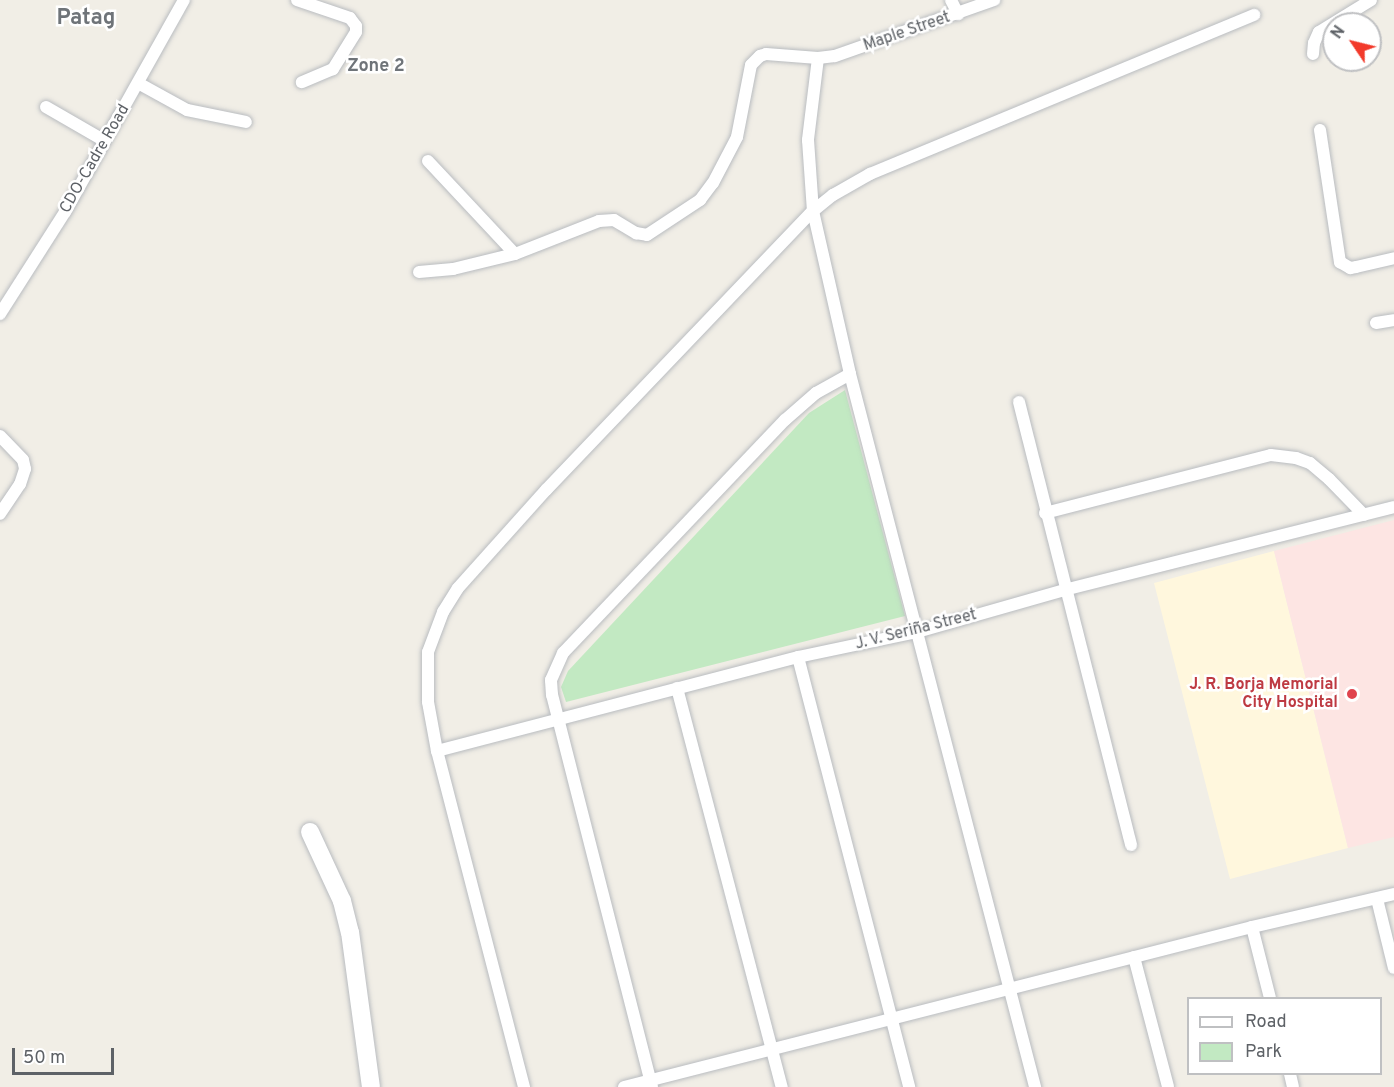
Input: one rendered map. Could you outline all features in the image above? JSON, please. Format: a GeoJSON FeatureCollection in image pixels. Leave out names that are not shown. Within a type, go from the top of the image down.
{"type":"FeatureCollection","features":[{"type":"Feature","properties":{"kind":"street","name":"CDO-Cadre Road"},"geometry":{"type":"LineString","coordinates":[[0,314],[65,212],[184,0]]}},
{"type":"Feature","properties":{"kind":"street"},"geometry":{"type":"LineString","coordinates":[[297,0],[350,18],[356,26],[356,32],[333,69],[302,82]]}},
{"type":"Feature","properties":{"kind":"street"},"geometry":{"type":"LineString","coordinates":[[951,0],[958,14]]}},
{"type":"Feature","properties":{"kind":"street","name":"Maple Street"},"geometry":{"type":"LineString","coordinates":[[419,272],[453,269],[515,254],[599,221],[614,220],[641,235],[658,229],[700,200],[722,168],[737,137],[754,61],[766,54],[818,58],[856,49],[994,0]]}},
{"type":"Feature","properties":{"kind":"street"},"geometry":{"type":"LineString","coordinates":[[1313,54],[1314,43],[1319,32],[1371,0]]}},
{"type":"Feature","properties":{"kind":"street"},"geometry":{"type":"LineString","coordinates":[[524,1087],[437,751],[428,702],[428,652],[438,622],[458,588],[546,490],[813,211],[833,195],[870,174],[1254,15]]}},
{"type":"Feature","properties":{"kind":"street"},"geometry":{"type":"LineString","coordinates":[[818,58],[808,140],[813,211],[850,374],[1035,1087]]}},
{"type":"Feature","properties":{"kind":"street"},"geometry":{"type":"LineString","coordinates":[[138,83],[187,110],[246,122]]}},
{"type":"Feature","properties":{"kind":"street"},"geometry":{"type":"LineString","coordinates":[[46,107],[105,141]]}},
{"type":"Feature","properties":{"kind":"street"},"geometry":{"type":"LineString","coordinates":[[1320,130],[1340,262],[1350,268],[1394,258]]}},
{"type":"Feature","properties":{"kind":"street"},"geometry":{"type":"LineString","coordinates":[[428,161],[515,254]]}},
{"type":"Feature","properties":{"kind":"street"},"geometry":{"type":"LineString","coordinates":[[1376,323],[1394,320]]}},
{"type":"Feature","properties":{"kind":"street"},"geometry":{"type":"LineString","coordinates":[[651,1084],[558,721],[551,680],[563,653],[798,407],[816,393],[850,374]]}},
{"type":"Feature","properties":{"kind":"street"},"geometry":{"type":"LineString","coordinates":[[1019,402],[1045,513],[1068,589],[1131,845]]}},
{"type":"Feature","properties":{"kind":"street"},"geometry":{"type":"LineString","coordinates":[[0,436],[23,460],[25,469],[20,484],[0,514]]}},
{"type":"Feature","properties":{"kind":"street"},"geometry":{"type":"LineString","coordinates":[[1045,513],[1257,457],[1283,455],[1310,463],[1364,515]]}},
{"type":"Feature","properties":{"kind":"street","name":"J. V. Seriña Street"},"geometry":{"type":"LineString","coordinates":[[437,751],[798,657],[917,632],[1068,589],[1394,507]]}},
{"type":"Feature","properties":{"kind":"street"},"geometry":{"type":"LineString","coordinates":[[798,657],[909,1087]]}},
{"type":"Feature","properties":{"kind":"street"},"geometry":{"type":"LineString","coordinates":[[677,688],[782,1087]]}},
{"type":"Feature","properties":{"kind":"street"},"geometry":{"type":"LineString","coordinates":[[310,832],[342,901],[350,932],[371,1087]]}},
{"type":"Feature","properties":{"kind":"street"},"geometry":{"type":"LineString","coordinates":[[624,1087],[651,1084],[1134,957],[1394,894]]}},
{"type":"Feature","properties":{"kind":"street"},"geometry":{"type":"LineString","coordinates":[[1377,899],[1394,968]]}},
{"type":"Feature","properties":{"kind":"street"},"geometry":{"type":"LineString","coordinates":[[1252,927],[1270,997]]}},
{"type":"Feature","properties":{"kind":"street"},"geometry":{"type":"LineString","coordinates":[[1134,957],[1168,1087]]}},
{"type":"Feature","properties":{"kind":"shaded area","name":"J. R. Borja Memorial City Hospital"},"geometry":{"type":"Polygon","coordinates":[[[1394,520],[1394,837],[1348,848],[1274,551],[1394,520]]]}},
{"type":"Feature","properties":{"kind":"shaded area"},"geometry":{"type":"Polygon","coordinates":[[[1274,551],[1348,848],[1230,879],[1154,583],[1274,551]]]}},
{"type":"Feature","properties":{"kind":"green space"},"geometry":{"type":"Polygon","coordinates":[[[845,390],[905,616],[566,702],[561,687],[568,671],[809,413],[845,390]]]}},
{"type":"Feature","properties":{"kind":"place","name":"J. R. Borja Memorial City Hospital"},"geometry":{"type":"Point","coordinates":[1352,694]}},
{"type":"Feature","properties":{"kind":"district","name":"Patag"},"geometry":{"type":"Point","coordinates":[86,19]}},
{"type":"Feature","properties":{"kind":"district","name":"Zone 2"},"geometry":{"type":"Point","coordinates":[376,67]}}]}
